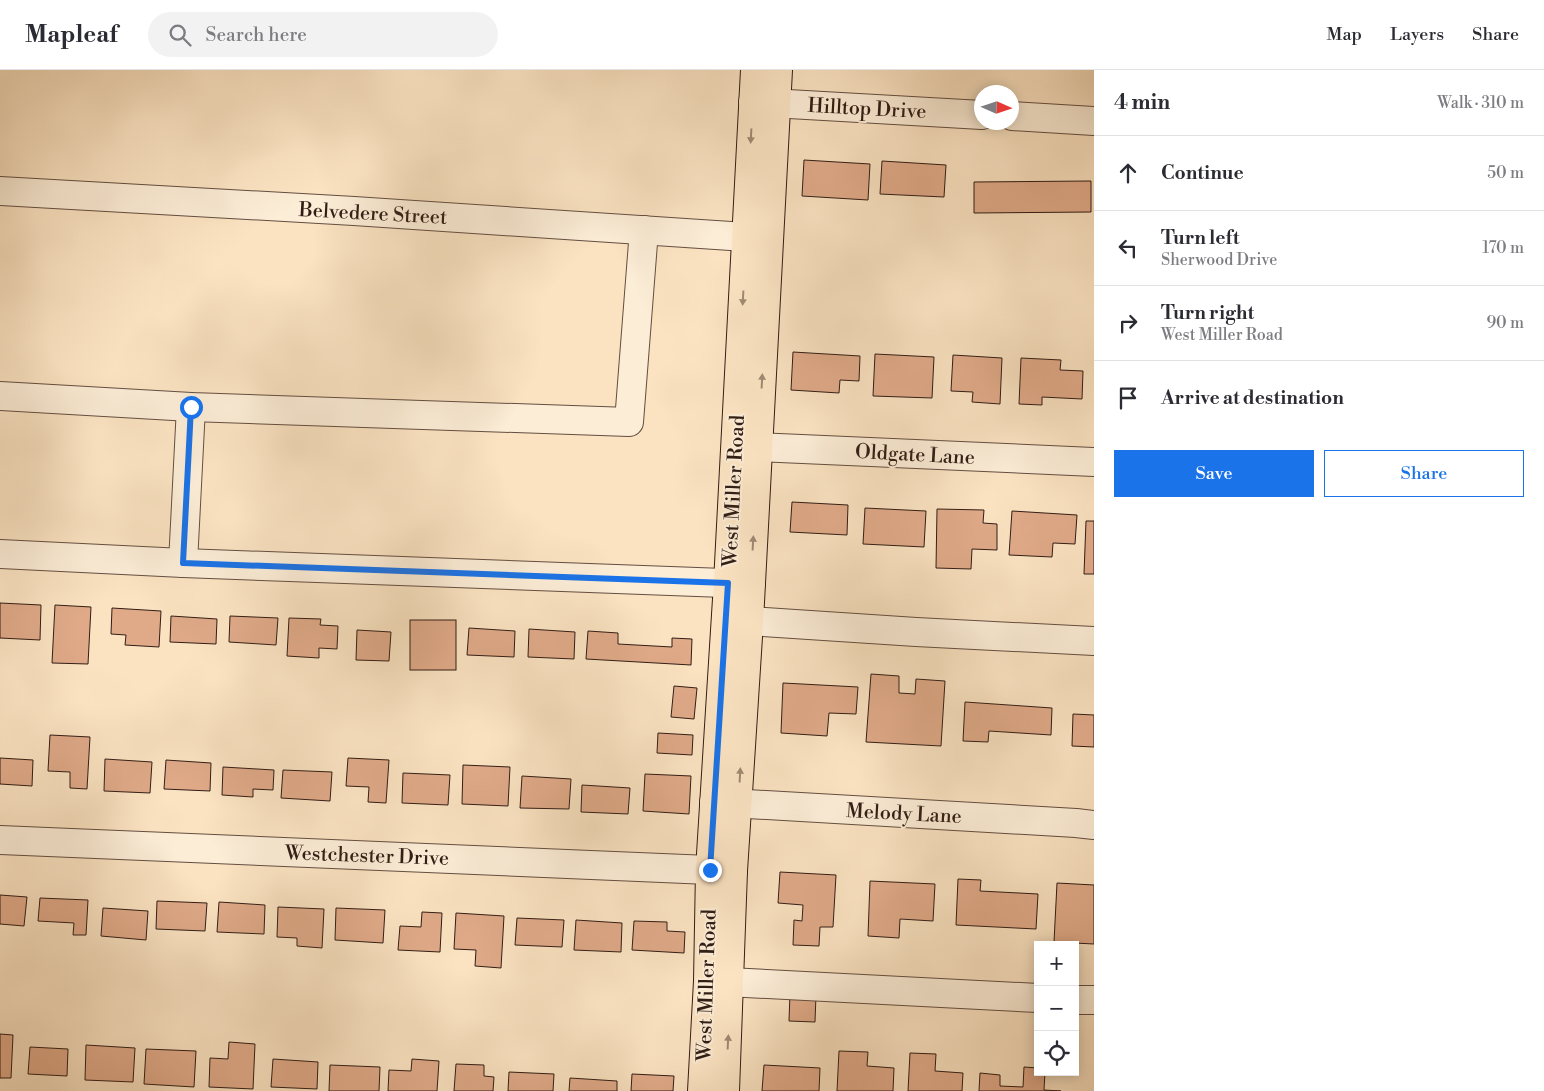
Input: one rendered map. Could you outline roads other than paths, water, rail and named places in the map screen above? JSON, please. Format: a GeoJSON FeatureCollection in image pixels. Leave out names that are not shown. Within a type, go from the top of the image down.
{"type":"FeatureCollection","features":[{"type":"Feature","properties":{"kind":"main road","name":"West Miller Road"},"geometry":{"type":"LineString","coordinates":[[725,1091],[719,981],[722,870],[740,583],[764,102],[755,70]]}},
{"type":"Feature","properties":{"kind":"main road","name":"West Miller Road"},"geometry":{"type":"LineString","coordinates":[[747,446],[746,237],[764,102],[778,70]]}},
{"type":"Feature","properties":{"kind":"main road","name":"West Miller Road"},"geometry":{"type":"LineString","coordinates":[[726,803],[749,621],[740,583]]}},
{"type":"Feature","properties":{"kind":"main road","name":"West Miller Road"},"geometry":{"type":"LineString","coordinates":[[702,1091],[719,981]]}},
{"type":"Feature","properties":{"kind":"street","name":"Hilltop Drive"},"geometry":{"type":"LineString","coordinates":[[764,102],[974,114]]}},
{"type":"Feature","properties":{"kind":"street"},"geometry":{"type":"LineString","coordinates":[[1019,116],[1094,121]]}},
{"type":"Feature","properties":{"kind":"street","name":"Belvedere Street"},"geometry":{"type":"LineString","coordinates":[[0,191],[746,237]]}},
{"type":"Feature","properties":{"kind":"street"},"geometry":{"type":"LineString","coordinates":[[0,396],[191,407],[630,422],[644,230]]}},
{"type":"Feature","properties":{"kind":"street"},"geometry":{"type":"LineString","coordinates":[[183,563],[191,407]]}},
{"type":"Feature","properties":{"kind":"street","name":"Oldgate Lane"},"geometry":{"type":"LineString","coordinates":[[747,446],[1094,462]]}},
{"type":"Feature","properties":{"kind":"street"},"geometry":{"type":"LineString","coordinates":[[0,554],[183,563],[740,583]]}},
{"type":"Feature","properties":{"kind":"street"},"geometry":{"type":"LineString","coordinates":[[749,621],[1094,641]]}},
{"type":"Feature","properties":{"kind":"street","name":"Melody Lane"},"geometry":{"type":"LineString","coordinates":[[726,803],[1094,825]]}},
{"type":"Feature","properties":{"kind":"street","name":"Westchester Drive"},"geometry":{"type":"LineString","coordinates":[[0,840],[722,870]]}},
{"type":"Feature","properties":{"kind":"street"},"geometry":{"type":"LineString","coordinates":[[719,981],[1034,998]]}},
{"type":"Feature","properties":{"kind":"street"},"geometry":{"type":"LineString","coordinates":[[1079,1000],[1094,1000]]}}]}
